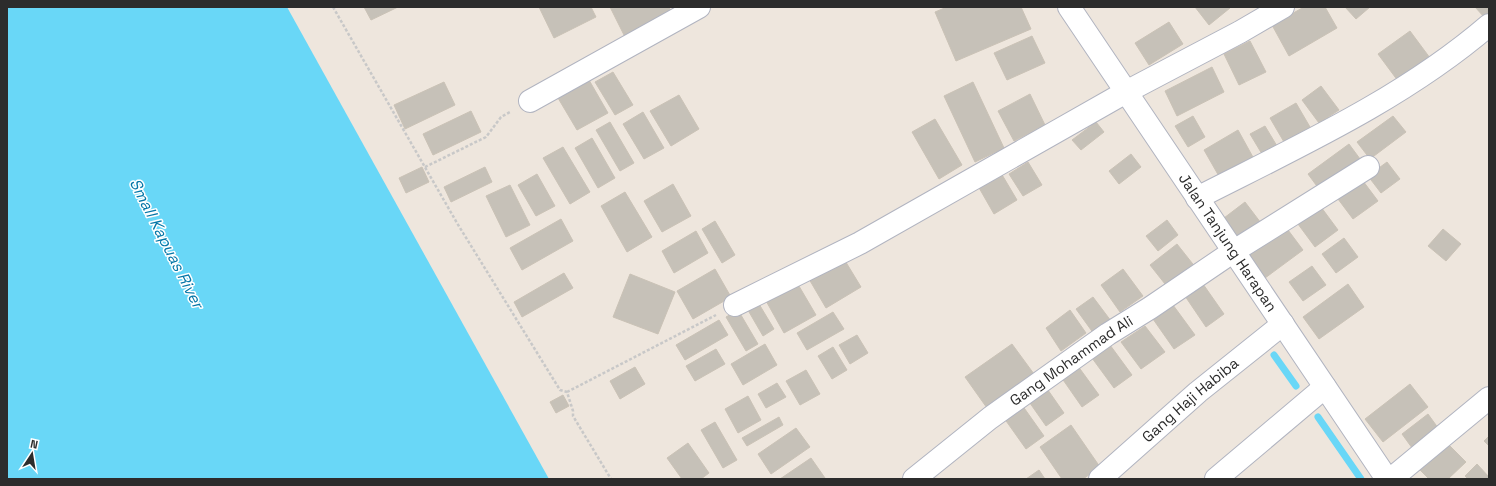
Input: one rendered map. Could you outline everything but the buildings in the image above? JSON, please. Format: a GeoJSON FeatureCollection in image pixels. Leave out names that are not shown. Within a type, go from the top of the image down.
{"type":"FeatureCollection","features":[{"type":"Feature","properties":{"kind":"street"},"geometry":{"type":"LineString","coordinates":[[530,101],[699,7]]}},
{"type":"Feature","properties":{"kind":"street","name":"Jalan Tanjung Harapan"},"geometry":{"type":"LineString","coordinates":[[1068,7],[1387,479]]}},
{"type":"Feature","properties":{"kind":"street"},"geometry":{"type":"LineString","coordinates":[[735,305],[860,243],[1126,92],[1240,32],[1283,7]]}},
{"type":"Feature","properties":{"kind":"street"},"geometry":{"type":"LineString","coordinates":[[1197,198],[1355,116],[1416,80],[1489,26]]}},
{"type":"Feature","properties":{"kind":"street","name":"Gang Mohammad Ali"},"geometry":{"type":"LineString","coordinates":[[914,479],[990,418],[1108,334],[1150,308],[1234,251],[1368,167]]}},
{"type":"Feature","properties":{"kind":"street","name":"Gang Haji Habiba"},"geometry":{"type":"LineString","coordinates":[[1100,479],[1198,392],[1282,324]]}},
{"type":"Feature","properties":{"kind":"street"},"geometry":{"type":"LineString","coordinates":[[1216,479],[1325,387]]}},
{"type":"Feature","properties":{"kind":"street"},"geometry":{"type":"LineString","coordinates":[[1391,479],[1489,398]]}},
{"type":"Feature","properties":{"kind":"path"},"geometry":{"type":"LineString","coordinates":[[333,7],[457,223],[560,390],[567,392],[735,305]]}},
{"type":"Feature","properties":{"kind":"path"},"geometry":{"type":"LineString","coordinates":[[425,167],[486,137],[501,116],[530,101]]}},
{"type":"Feature","properties":{"kind":"path"},"geometry":{"type":"LineString","coordinates":[[567,392],[573,411],[573,416],[610,479]]}},
{"type":"Feature","properties":{"kind":"water","name":"Small Kapuas River"},"geometry":{"type":"Polygon","coordinates":[[[7,7],[287,7],[549,479],[7,479],[7,7]]]}},
{"type":"Feature","properties":{"kind":"waterway"},"geometry":{"type":"LineString","coordinates":[[1274,355],[1296,386]]}},
{"type":"Feature","properties":{"kind":"waterway"},"geometry":{"type":"LineString","coordinates":[[1318,417],[1361,479]]}}]}
